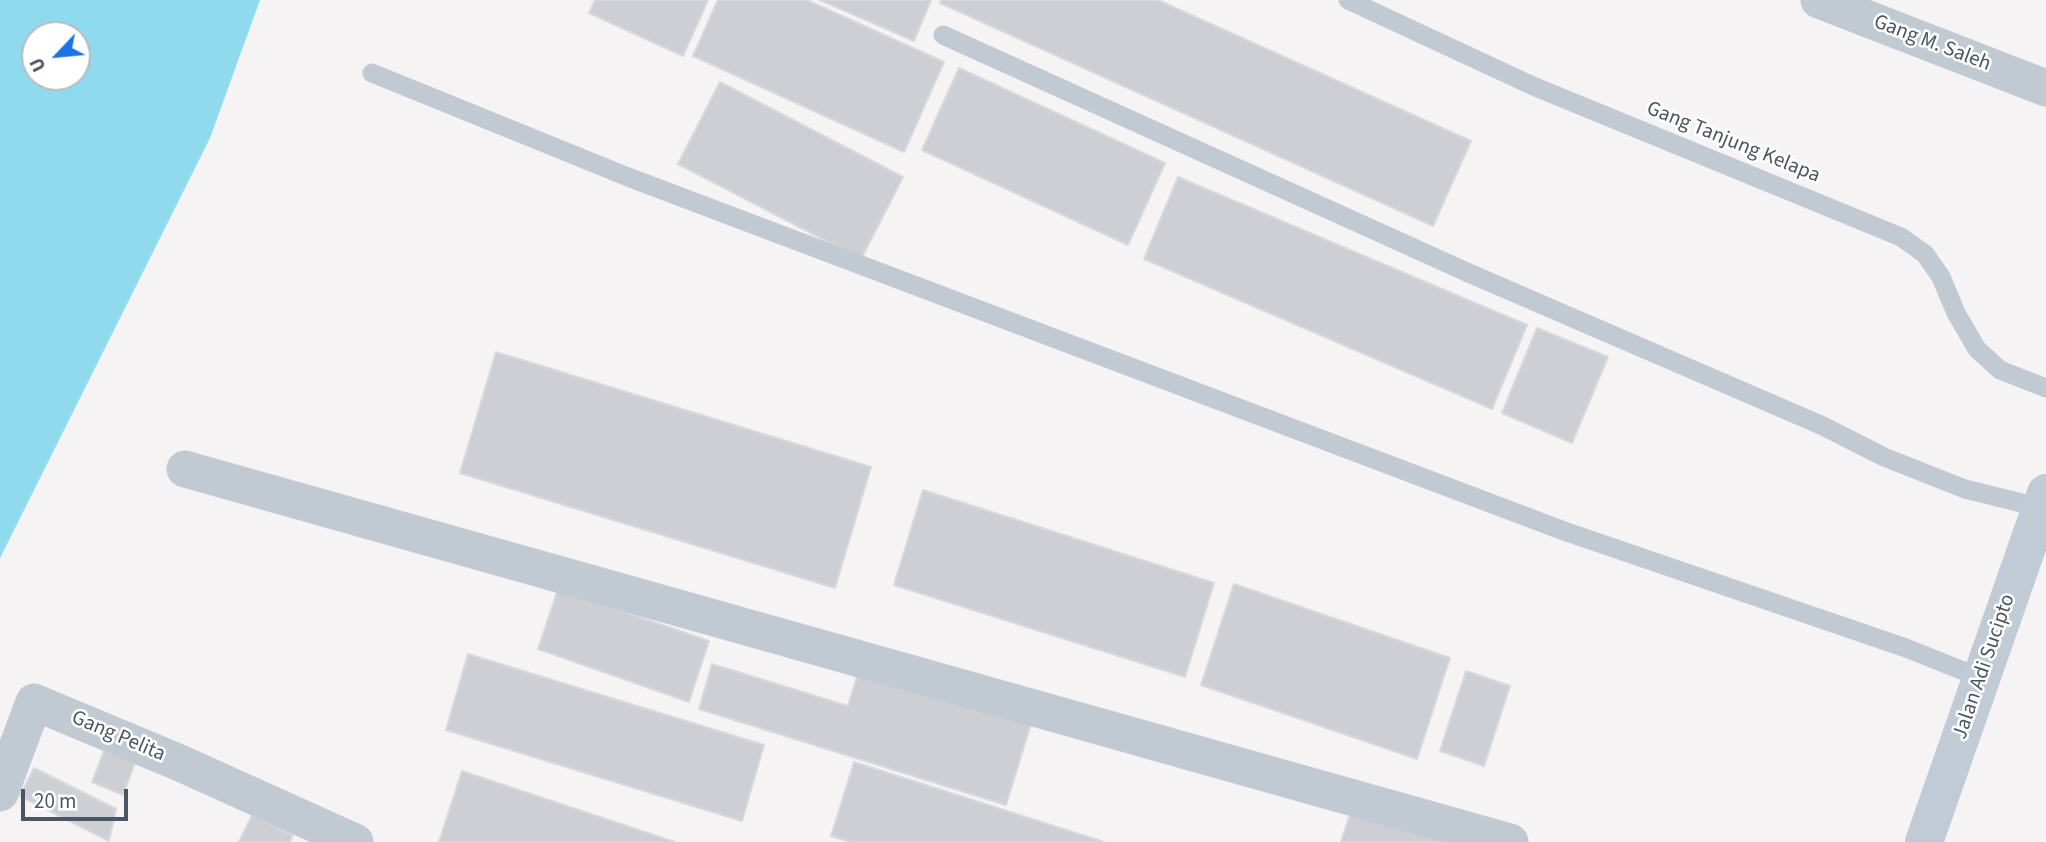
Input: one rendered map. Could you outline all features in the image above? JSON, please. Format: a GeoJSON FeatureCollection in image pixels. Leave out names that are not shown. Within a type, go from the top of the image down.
{"type":"FeatureCollection","features":[{"type":"Feature","properties":{"kind":"main road","name":"Jalan Adi Sucipto"},"geometry":{"type":"LineString","coordinates":[[1924,842],[2044,503]]}},
{"type":"Feature","properties":{"kind":"street","name":"Gang M. Saleh"},"geometry":{"type":"LineString","coordinates":[[1819,0],[2046,88]]}},
{"type":"Feature","properties":{"kind":"street"},"geometry":{"type":"LineString","coordinates":[[185,469],[1510,842]]}},
{"type":"Feature","properties":{"kind":"street","name":"Gang Pelita"},"geometry":{"type":"LineString","coordinates":[[0,793],[34,702],[180,763],[355,842]]}},
{"type":"Feature","properties":{"kind":"lane","name":"Gang Tanjung Kelapa"},"geometry":{"type":"LineString","coordinates":[[1348,0],[1533,86],[1901,237],[1926,254],[1941,277],[1955,313],[1977,349],[2000,370],[2046,388]]}},
{"type":"Feature","properties":{"kind":"lane"},"geometry":{"type":"LineString","coordinates":[[943,34],[1458,268],[1823,426],[1884,457],[1965,489],[2044,503]]}},
{"type":"Feature","properties":{"kind":"lane"},"geometry":{"type":"LineString","coordinates":[[372,73],[628,177],[1461,493],[1906,648],[1981,678]]}},
{"type":"Feature","properties":{"kind":"water"},"geometry":{"type":"Polygon","coordinates":[[[0,0],[260,0],[210,138],[0,558],[0,0]]]}},
{"type":"Feature","properties":{"kind":"building"},"geometry":{"type":"Polygon","coordinates":[[[595,0],[708,0],[683,56],[589,13],[595,0]]]}},
{"type":"Feature","properties":{"kind":"building"},"geometry":{"type":"Polygon","coordinates":[[[718,0],[807,0],[944,62],[904,152],[693,56],[718,0]]]}},
{"type":"Feature","properties":{"kind":"building"},"geometry":{"type":"Polygon","coordinates":[[[820,0],[931,0],[914,41],[820,0]]]}},
{"type":"Feature","properties":{"kind":"building"},"geometry":{"type":"Polygon","coordinates":[[[941,0],[1158,0],[1471,141],[1433,226],[940,3],[941,0]]]}},
{"type":"Feature","properties":{"kind":"building"},"geometry":{"type":"Polygon","coordinates":[[[959,68],[1165,163],[1128,245],[922,150],[959,68]]]}},
{"type":"Feature","properties":{"kind":"building"},"geometry":{"type":"Polygon","coordinates":[[[720,82],[903,177],[861,259],[678,164],[720,82]]]}},
{"type":"Feature","properties":{"kind":"building"},"geometry":{"type":"Polygon","coordinates":[[[1178,177],[1527,325],[1492,409],[1144,259],[1178,177]]]}},
{"type":"Feature","properties":{"kind":"building"},"geometry":{"type":"Polygon","coordinates":[[[1537,328],[1608,357],[1572,443],[1502,413],[1537,328]]]}},
{"type":"Feature","properties":{"kind":"building"},"geometry":{"type":"Polygon","coordinates":[[[496,352],[871,467],[835,588],[460,473],[496,352]]]}},
{"type":"Feature","properties":{"kind":"building"},"geometry":{"type":"Polygon","coordinates":[[[923,490],[1214,583],[1185,677],[894,585],[923,490]]]}},
{"type":"Feature","properties":{"kind":"building"},"geometry":{"type":"Polygon","coordinates":[[[1234,584],[1450,658],[1417,759],[1201,685],[1234,584]]]}},
{"type":"Feature","properties":{"kind":"building"},"geometry":{"type":"Polygon","coordinates":[[[558,589],[709,641],[689,702],[538,649],[558,589]]]}},
{"type":"Feature","properties":{"kind":"building"},"geometry":{"type":"Polygon","coordinates":[[[468,654],[764,745],[742,821],[446,730],[468,654]]]}},
{"type":"Feature","properties":{"kind":"building"},"geometry":{"type":"Polygon","coordinates":[[[712,664],[848,706],[859,670],[1031,724],[1006,805],[699,709],[712,664]]]}},
{"type":"Feature","properties":{"kind":"building"},"geometry":{"type":"Polygon","coordinates":[[[1466,671],[1510,686],[1484,766],[1440,751],[1466,671]]]}},
{"type":"Feature","properties":{"kind":"building"},"geometry":{"type":"Polygon","coordinates":[[[105,748],[136,760],[123,795],[92,782],[105,748]]]}},
{"type":"Feature","properties":{"kind":"building"},"geometry":{"type":"Polygon","coordinates":[[[854,762],[1104,842],[851,842],[831,836],[854,762]]]}},
{"type":"Feature","properties":{"kind":"building"},"geometry":{"type":"Polygon","coordinates":[[[34,768],[116,809],[109,841],[20,796],[34,768]]]}},
{"type":"Feature","properties":{"kind":"building"},"geometry":{"type":"Polygon","coordinates":[[[462,771],[675,842],[439,842],[462,771]]]}},
{"type":"Feature","properties":{"kind":"building"},"geometry":{"type":"Polygon","coordinates":[[[1353,805],[1460,842],[1341,842],[1353,805]]]}},
{"type":"Feature","properties":{"kind":"building"},"geometry":{"type":"Polygon","coordinates":[[[252,815],[293,835],[290,842],[239,842],[252,815]]]}}]}
